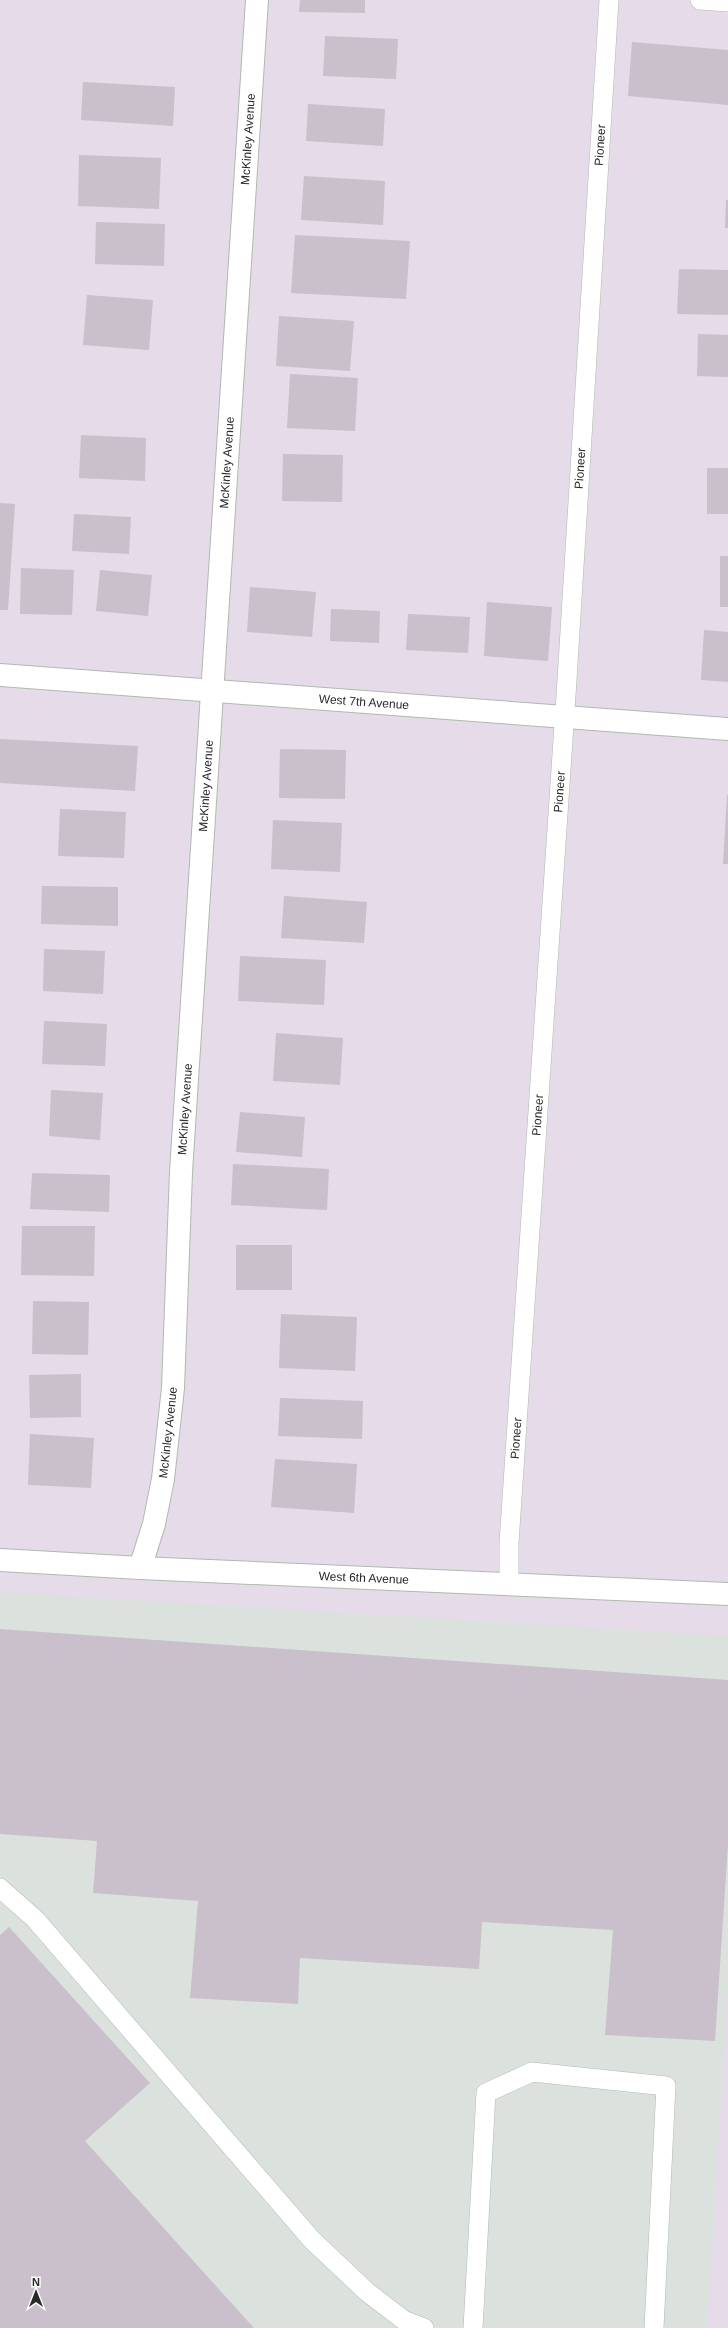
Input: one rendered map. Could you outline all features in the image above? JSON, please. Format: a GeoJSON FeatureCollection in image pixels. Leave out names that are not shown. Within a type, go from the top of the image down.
{"type":"FeatureCollection","features":[{"type":"Feature","properties":{"kind":"street","name":"McKinley Avenue"},"geometry":{"type":"LineString","coordinates":[[140,1568],[154,1524],[164,1479],[173,1388],[181,1172],[214,690],[257,0]]}},
{"type":"Feature","properties":{"kind":"street","name":"West 7th Avenue"},"geometry":{"type":"LineString","coordinates":[[0,675],[728,729]]}},
{"type":"Feature","properties":{"kind":"street","name":"West 6th Avenue"},"geometry":{"type":"LineString","coordinates":[[0,1560],[140,1568],[509,1583],[728,1594]]}},
{"type":"Feature","properties":{"kind":"lane","name":"Pioneer"},"geometry":{"type":"LineString","coordinates":[[509,1583],[510,1535],[565,716],[609,0]]}},
{"type":"Feature","properties":{"kind":"lane"},"geometry":{"type":"LineString","coordinates":[[700,0],[728,2]]}},
{"type":"Feature","properties":{"kind":"lane"},"geometry":{"type":"LineString","coordinates":[[0,1888],[35,1919],[312,2240],[367,2292],[405,2321],[424,2328]]}},
{"type":"Feature","properties":{"kind":"lane"},"geometry":{"type":"LineString","coordinates":[[472,2328],[486,2093],[532,2072],[666,2086],[654,2328]]}},
{"type":"Feature","properties":{"kind":"shaded area"},"geometry":{"type":"Polygon","coordinates":[[[0,1592],[728,1636],[728,1987],[707,2328],[0,2328],[0,1592]]]}},
{"type":"Feature","properties":{"kind":"building"},"geometry":{"type":"Polygon","coordinates":[[[300,0],[365,0],[365,13],[299,12],[300,0]]]}},
{"type":"Feature","properties":{"kind":"building"},"geometry":{"type":"Polygon","coordinates":[[[325,36],[398,39],[396,79],[323,76],[325,36]]]}},
{"type":"Feature","properties":{"kind":"building"},"geometry":{"type":"Polygon","coordinates":[[[632,42],[728,50],[728,105],[628,96],[632,42]]]}},
{"type":"Feature","properties":{"kind":"building"},"geometry":{"type":"Polygon","coordinates":[[[83,82],[175,87],[173,126],[81,120],[83,82]]]}},
{"type":"Feature","properties":{"kind":"building"},"geometry":{"type":"Polygon","coordinates":[[[308,104],[385,109],[383,146],[306,141],[308,104]]]}},
{"type":"Feature","properties":{"kind":"building"},"geometry":{"type":"Polygon","coordinates":[[[79,155],[161,158],[159,209],[78,206],[79,155]]]}},
{"type":"Feature","properties":{"kind":"building"},"geometry":{"type":"Polygon","coordinates":[[[304,176],[385,181],[383,225],[301,220],[304,176]]]}},
{"type":"Feature","properties":{"kind":"building"},"geometry":{"type":"Polygon","coordinates":[[[726,200],[728,200],[728,228],[725,228],[726,200]]]}},
{"type":"Feature","properties":{"kind":"building"},"geometry":{"type":"Polygon","coordinates":[[[96,222],[165,224],[164,266],[95,264],[96,222]]]}},
{"type":"Feature","properties":{"kind":"building"},"geometry":{"type":"Polygon","coordinates":[[[295,235],[410,241],[406,299],[291,293],[295,235]]]}},
{"type":"Feature","properties":{"kind":"building"},"geometry":{"type":"Polygon","coordinates":[[[679,269],[728,270],[728,315],[677,314],[679,269]]]}},
{"type":"Feature","properties":{"kind":"building"},"geometry":{"type":"Polygon","coordinates":[[[87,295],[153,300],[149,350],[83,345],[87,295]]]}},
{"type":"Feature","properties":{"kind":"building"},"geometry":{"type":"Polygon","coordinates":[[[279,316],[354,321],[350,371],[276,366],[279,316]]]}},
{"type":"Feature","properties":{"kind":"building"},"geometry":{"type":"Polygon","coordinates":[[[698,334],[728,335],[728,377],[697,376],[698,334]]]}},
{"type":"Feature","properties":{"kind":"building"},"geometry":{"type":"Polygon","coordinates":[[[290,374],[358,378],[355,431],[287,428],[290,374]]]}},
{"type":"Feature","properties":{"kind":"building"},"geometry":{"type":"Polygon","coordinates":[[[81,435],[146,438],[145,481],[79,478],[81,435]]]}},
{"type":"Feature","properties":{"kind":"building"},"geometry":{"type":"Polygon","coordinates":[[[283,454],[343,455],[342,502],[282,501],[283,454]]]}},
{"type":"Feature","properties":{"kind":"building"},"geometry":{"type":"Polygon","coordinates":[[[707,468],[728,468],[728,514],[707,514],[707,468]]]}},
{"type":"Feature","properties":{"kind":"building"},"geometry":{"type":"Polygon","coordinates":[[[0,503],[15,504],[8,610],[0,610],[0,503]]]}},
{"type":"Feature","properties":{"kind":"building"},"geometry":{"type":"Polygon","coordinates":[[[74,514],[131,517],[129,554],[72,551],[74,514]]]}},
{"type":"Feature","properties":{"kind":"building"},"geometry":{"type":"Polygon","coordinates":[[[720,556],[728,556],[728,607],[720,607],[720,556]]]}},
{"type":"Feature","properties":{"kind":"building"},"geometry":{"type":"Polygon","coordinates":[[[21,568],[74,570],[72,615],[20,614],[21,568]]]}},
{"type":"Feature","properties":{"kind":"building"},"geometry":{"type":"Polygon","coordinates":[[[100,570],[152,575],[148,616],[96,611],[100,570]]]}},
{"type":"Feature","properties":{"kind":"building"},"geometry":{"type":"Polygon","coordinates":[[[250,587],[316,592],[312,637],[247,632],[250,587]]]}},
{"type":"Feature","properties":{"kind":"building"},"geometry":{"type":"Polygon","coordinates":[[[487,602],[552,607],[548,661],[484,656],[487,602]]]}},
{"type":"Feature","properties":{"kind":"building"},"geometry":{"type":"Polygon","coordinates":[[[331,609],[380,611],[379,643],[330,641],[331,609]]]}},
{"type":"Feature","properties":{"kind":"building"},"geometry":{"type":"Polygon","coordinates":[[[408,614],[470,617],[468,653],[406,650],[408,614]]]}},
{"type":"Feature","properties":{"kind":"building"},"geometry":{"type":"Polygon","coordinates":[[[704,630],[728,632],[728,682],[701,680],[704,630]]]}},
{"type":"Feature","properties":{"kind":"building"},"geometry":{"type":"Polygon","coordinates":[[[0,739],[138,746],[135,791],[0,783],[0,739]]]}},
{"type":"Feature","properties":{"kind":"building"},"geometry":{"type":"Polygon","coordinates":[[[280,749],[346,750],[345,799],[279,798],[280,749]]]}},
{"type":"Feature","properties":{"kind":"building"},"geometry":{"type":"Polygon","coordinates":[[[727,795],[728,864],[723,864],[727,795]]]}},
{"type":"Feature","properties":{"kind":"building"},"geometry":{"type":"Polygon","coordinates":[[[60,809],[126,812],[124,858],[58,856],[60,809]]]}},
{"type":"Feature","properties":{"kind":"building"},"geometry":{"type":"Polygon","coordinates":[[[273,820],[342,823],[340,872],[271,869],[273,820]]]}},
{"type":"Feature","properties":{"kind":"building"},"geometry":{"type":"Polygon","coordinates":[[[42,886],[118,887],[118,926],[41,924],[42,886]]]}},
{"type":"Feature","properties":{"kind":"building"},"geometry":{"type":"Polygon","coordinates":[[[284,896],[367,902],[364,943],[281,938],[284,896]]]}},
{"type":"Feature","properties":{"kind":"building"},"geometry":{"type":"Polygon","coordinates":[[[44,949],[105,951],[103,994],[43,991],[44,949]]]}},
{"type":"Feature","properties":{"kind":"building"},"geometry":{"type":"Polygon","coordinates":[[[240,956],[326,960],[324,1005],[238,1001],[240,956]]]}},
{"type":"Feature","properties":{"kind":"building"},"geometry":{"type":"Polygon","coordinates":[[[44,1021],[107,1024],[105,1066],[42,1064],[44,1021]]]}},
{"type":"Feature","properties":{"kind":"building"},"geometry":{"type":"Polygon","coordinates":[[[276,1033],[343,1038],[340,1085],[273,1081],[276,1033]]]}},
{"type":"Feature","properties":{"kind":"building"},"geometry":{"type":"Polygon","coordinates":[[[51,1090],[103,1093],[100,1140],[49,1136],[51,1090]]]}},
{"type":"Feature","properties":{"kind":"building"},"geometry":{"type":"Polygon","coordinates":[[[240,1112],[305,1117],[302,1157],[236,1152],[240,1112]]]}},
{"type":"Feature","properties":{"kind":"building"},"geometry":{"type":"Polygon","coordinates":[[[233,1164],[329,1169],[327,1210],[231,1205],[233,1164]]]}},
{"type":"Feature","properties":{"kind":"building"},"geometry":{"type":"Polygon","coordinates":[[[32,1173],[110,1175],[109,1212],[30,1209],[32,1173]]]}},
{"type":"Feature","properties":{"kind":"building"},"geometry":{"type":"Polygon","coordinates":[[[22,1226],[95,1226],[94,1276],[21,1275],[22,1226]]]}},
{"type":"Feature","properties":{"kind":"building"},"geometry":{"type":"Polygon","coordinates":[[[236,1245],[292,1245],[292,1290],[236,1290],[236,1245]]]}},
{"type":"Feature","properties":{"kind":"building"},"geometry":{"type":"Polygon","coordinates":[[[33,1301],[89,1302],[88,1355],[32,1354],[33,1301]]]}},
{"type":"Feature","properties":{"kind":"building"},"geometry":{"type":"Polygon","coordinates":[[[281,1314],[357,1317],[355,1371],[279,1368],[281,1314]]]}},
{"type":"Feature","properties":{"kind":"building"},"geometry":{"type":"Polygon","coordinates":[[[81,1374],[81,1417],[30,1418],[29,1375],[81,1374]]]}},
{"type":"Feature","properties":{"kind":"building"},"geometry":{"type":"Polygon","coordinates":[[[280,1398],[363,1401],[362,1439],[278,1436],[280,1398]]]}},
{"type":"Feature","properties":{"kind":"building"},"geometry":{"type":"Polygon","coordinates":[[[30,1434],[94,1438],[91,1488],[28,1485],[30,1434]]]}},
{"type":"Feature","properties":{"kind":"building"},"geometry":{"type":"Polygon","coordinates":[[[275,1459],[357,1464],[354,1513],[271,1507],[275,1459]]]}},
{"type":"Feature","properties":{"kind":"building"},"geometry":{"type":"Polygon","coordinates":[[[0,1629],[728,1680],[728,1845],[715,2041],[605,2035],[613,1930],[482,1922],[479,1969],[300,1958],[298,2004],[190,1998],[198,1901],[93,1893],[97,1841],[0,1834],[0,1629]]]}},
{"type":"Feature","properties":{"kind":"building"},"geometry":{"type":"Polygon","coordinates":[[[9,1927],[150,2083],[85,2141],[254,2328],[0,2328],[0,1935],[9,1927]]]}}]}
